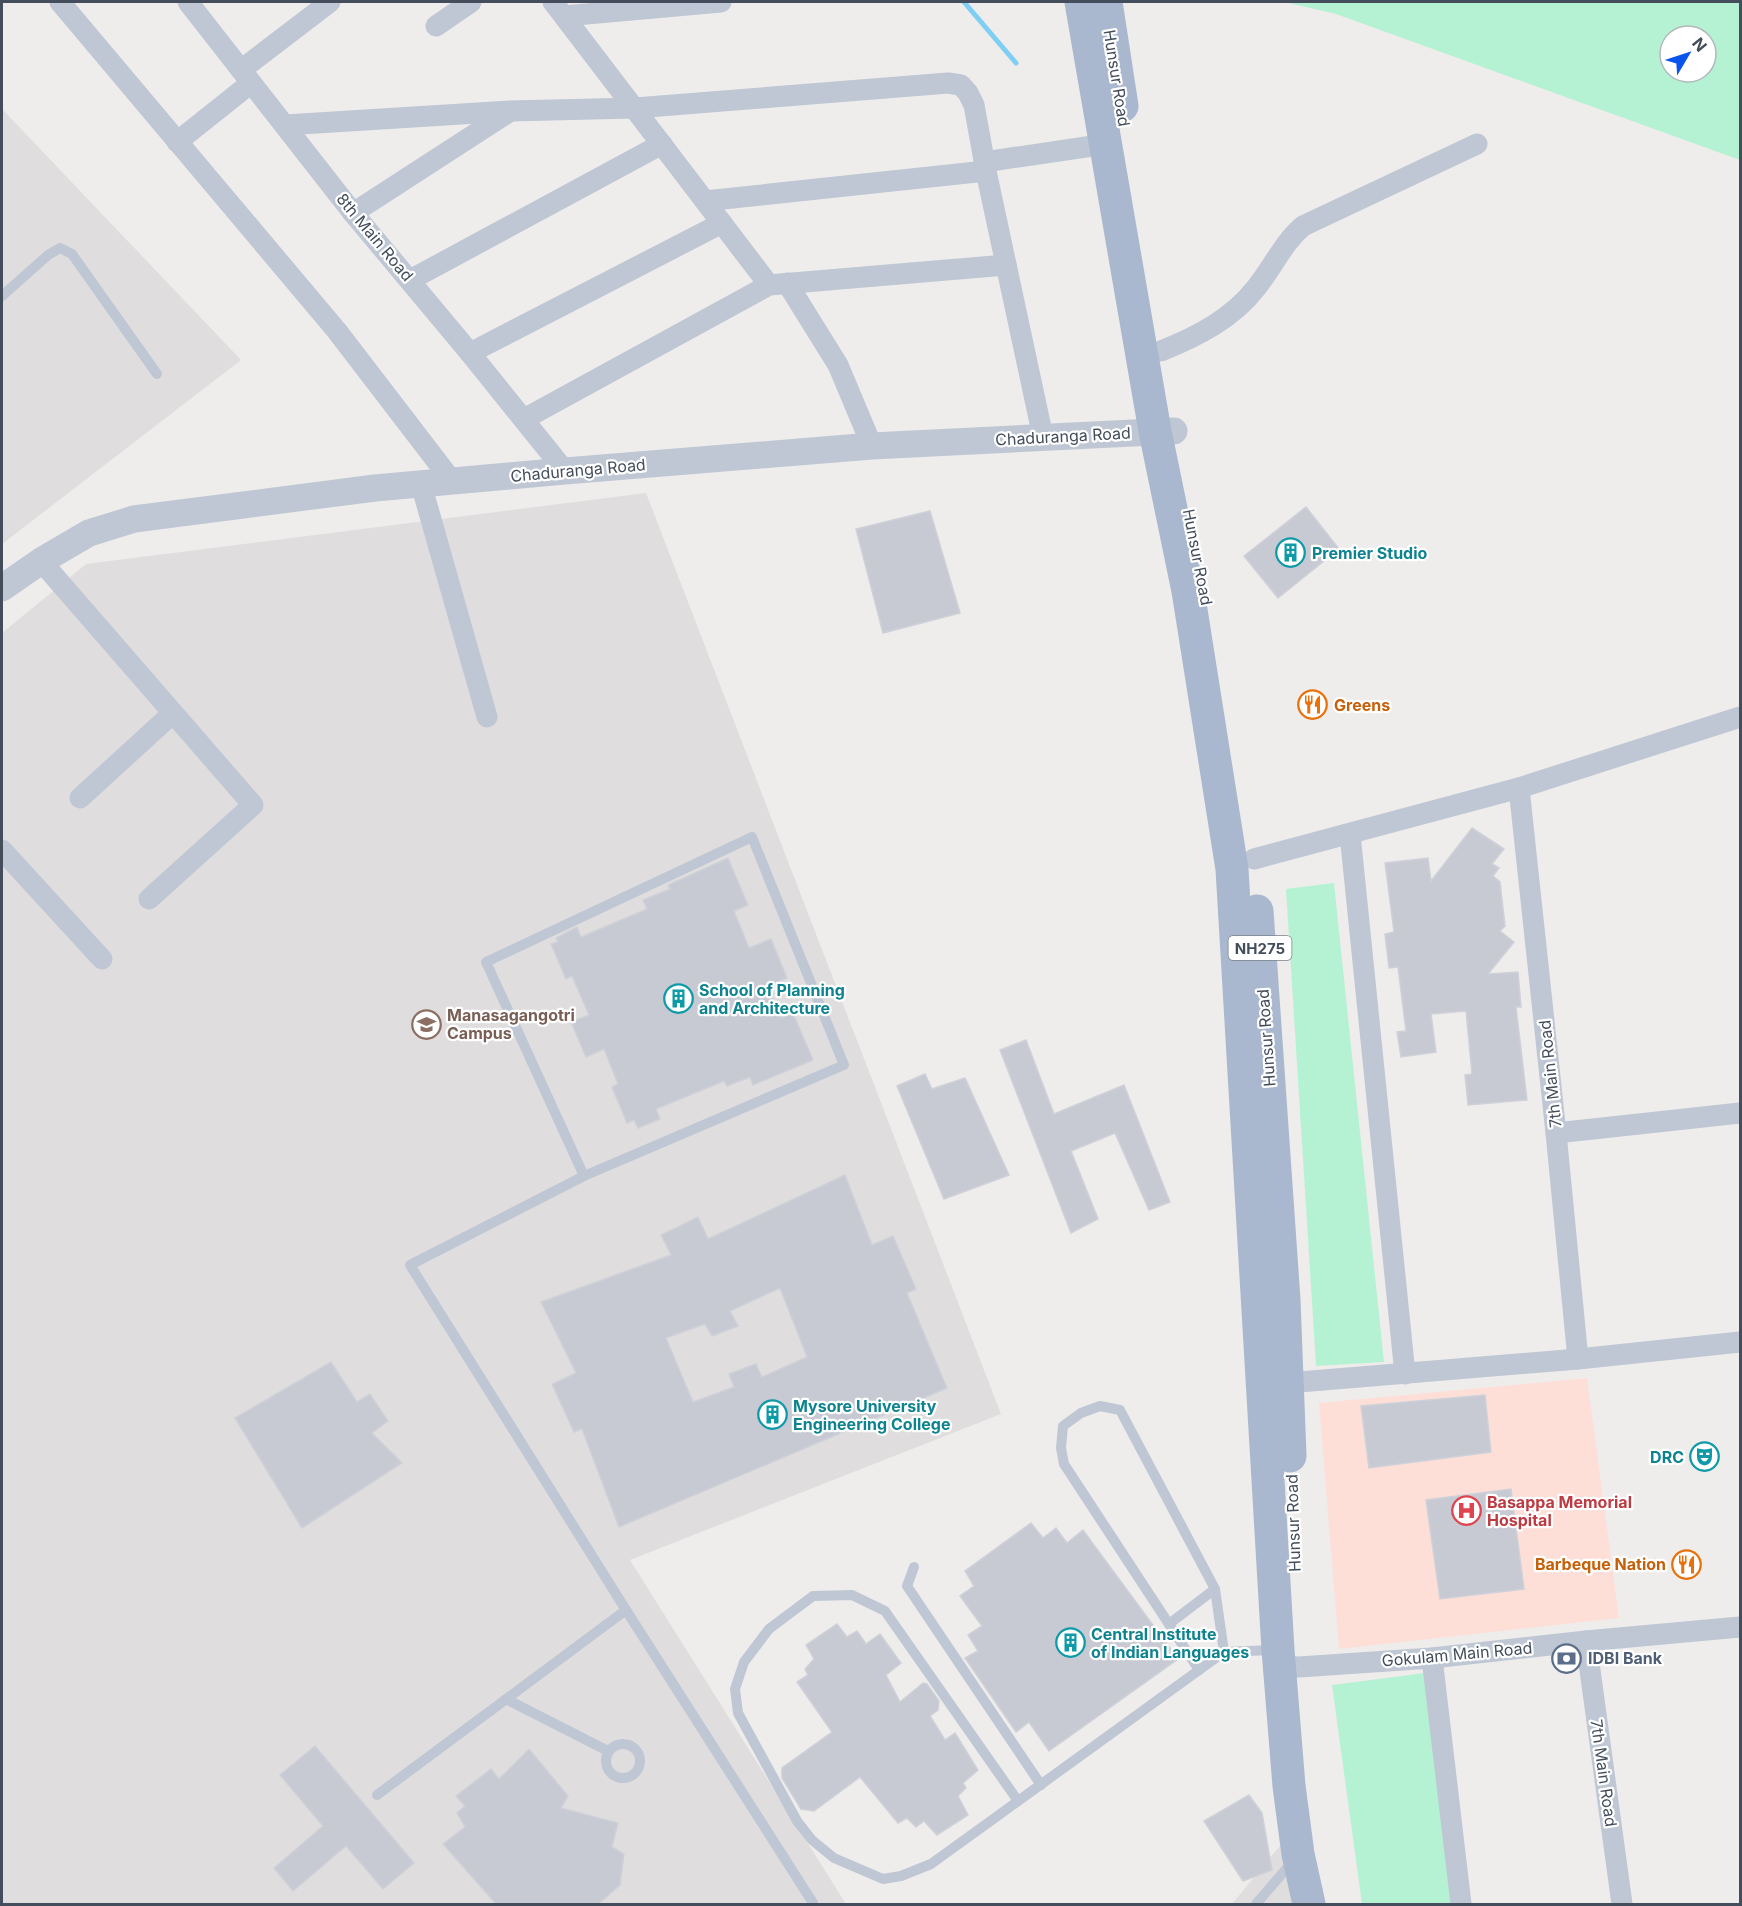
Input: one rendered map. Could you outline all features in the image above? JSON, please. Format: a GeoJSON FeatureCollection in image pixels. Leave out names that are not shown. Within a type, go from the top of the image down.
{"type":"FeatureCollection","features":[{"type":"Feature","properties":{"kind":"main road"},"geometry":{"type":"LineString","coordinates":[[1081,2],[1106,144],[1165,431],[1232,868],[1276,1384]]}},
{"type":"Feature","properties":{"kind":"main road","name":"Hunsur Road"},"geometry":{"type":"LineString","coordinates":[[1106,2],[1161,351],[1165,431],[1254,860],[1284,1300],[1276,1384],[1286,1661],[1304,1848],[1324,1905]]}},
{"type":"Feature","properties":{"kind":"main road"},"geometry":{"type":"LineString","coordinates":[[1304,1848],[1309,1905]]}},
{"type":"Feature","properties":{"kind":"street"},"geometry":{"type":"LineString","coordinates":[[60,2],[337,331],[452,481]]}},
{"type":"Feature","properties":{"kind":"street","name":"8th Main Road"},"geometry":{"type":"LineString","coordinates":[[188,2],[353,213],[470,352],[565,471]]}},
{"type":"Feature","properties":{"kind":"street"},"geometry":{"type":"LineString","coordinates":[[177,142],[246,76],[330,2]]}},
{"type":"Feature","properties":{"kind":"street"},"geometry":{"type":"LineString","coordinates":[[436,26],[471,2]]}},
{"type":"Feature","properties":{"kind":"street"},"geometry":{"type":"LineString","coordinates":[[558,9],[721,2]]}},
{"type":"Feature","properties":{"kind":"street"},"geometry":{"type":"LineString","coordinates":[[558,9],[722,223],[778,284],[838,364],[872,446]]}},
{"type":"Feature","properties":{"kind":"street"},"geometry":{"type":"LineString","coordinates":[[285,125],[510,111],[634,108],[948,83],[961,85],[974,105],[1042,437]]}},
{"type":"Feature","properties":{"kind":"street"},"geometry":{"type":"LineString","coordinates":[[353,213],[510,111]]}},
{"type":"Feature","properties":{"kind":"street"},"geometry":{"type":"LineString","coordinates":[[410,280],[662,144]]}},
{"type":"Feature","properties":{"kind":"street"},"geometry":{"type":"LineString","coordinates":[[705,201],[985,166],[1106,144]]}},
{"type":"Feature","properties":{"kind":"street"},"geometry":{"type":"LineString","coordinates":[[1161,351],[1203,333],[1237,308],[1258,287],[1289,240],[1303,226],[1476,144]]}},
{"type":"Feature","properties":{"kind":"street"},"geometry":{"type":"LineString","coordinates":[[470,352],[722,223]]}},
{"type":"Feature","properties":{"kind":"street"},"geometry":{"type":"LineString","coordinates":[[524,419],[778,284],[1006,265]]}},
{"type":"Feature","properties":{"kind":"street","name":"Chaduranga Road"},"geometry":{"type":"LineString","coordinates":[[2,588],[41,561],[89,533],[134,519],[364,489],[565,471],[872,446],[1165,431]]}},
{"type":"Feature","properties":{"kind":"street"},"geometry":{"type":"LineString","coordinates":[[421,484],[487,717]]}},
{"type":"Feature","properties":{"kind":"street"},"geometry":{"type":"LineString","coordinates":[[41,561],[253,805],[149,899]]}},
{"type":"Feature","properties":{"kind":"street"},"geometry":{"type":"LineString","coordinates":[[80,798],[172,713]]}},
{"type":"Feature","properties":{"kind":"street"},"geometry":{"type":"LineString","coordinates":[[1254,860],[1519,789],[1740,717]]}},
{"type":"Feature","properties":{"kind":"street","name":"7th Main Road"},"geometry":{"type":"LineString","coordinates":[[1519,789],[1578,1359]]}},
{"type":"Feature","properties":{"kind":"street"},"geometry":{"type":"LineString","coordinates":[[1350,834],[1405,1374]]}},
{"type":"Feature","properties":{"kind":"street"},"geometry":{"type":"LineString","coordinates":[[2,850],[102,959]]}},
{"type":"Feature","properties":{"kind":"street"},"geometry":{"type":"LineString","coordinates":[[1556,1133],[1740,1113]]}},
{"type":"Feature","properties":{"kind":"street"},"geometry":{"type":"LineString","coordinates":[[1276,1384],[1578,1359],[1740,1342]]}},
{"type":"Feature","properties":{"kind":"street","name":"Gokulam Main Road"},"geometry":{"type":"LineString","coordinates":[[1286,1661],[1432,1658],[1740,1627]]}},
{"type":"Feature","properties":{"kind":"street","name":"7th Main Road"},"geometry":{"type":"LineString","coordinates":[[1586,1641],[1622,1905]]}},
{"type":"Feature","properties":{"kind":"street"},"geometry":{"type":"LineString","coordinates":[[1432,1658],[1461,1905]]}},
{"type":"Feature","properties":{"kind":"lane"},"geometry":{"type":"LineString","coordinates":[[2,296],[48,255],[60,248],[72,255],[158,374]]}},
{"type":"Feature","properties":{"kind":"lane"},"geometry":{"type":"LineString","coordinates":[[584,1176],[486,962],[752,837],[844,1065],[584,1176],[410,1264],[813,1904]]}},
{"type":"Feature","properties":{"kind":"lane"},"geometry":{"type":"LineString","coordinates":[[1199,1670],[1064,1464],[1061,1448],[1063,1426],[1081,1413],[1100,1406],[1120,1410],[1215,1589],[1224,1652]]}},
{"type":"Feature","properties":{"kind":"lane"},"geometry":{"type":"LineString","coordinates":[[914,1567],[907,1586],[1041,1785]]}},
{"type":"Feature","properties":{"kind":"lane"},"geometry":{"type":"LineString","coordinates":[[1169,1624],[1215,1589]]}},
{"type":"Feature","properties":{"kind":"lane"},"geometry":{"type":"LineString","coordinates":[[1018,1801],[885,1611],[852,1595],[813,1596],[769,1629],[744,1662],[735,1689],[738,1713],[797,1821],[812,1840],[834,1858],[883,1879],[901,1876],[931,1864],[1224,1652],[1286,1661]]}},
{"type":"Feature","properties":{"kind":"lane"},"geometry":{"type":"LineString","coordinates":[[377,1794],[626,1610]]}},
{"type":"Feature","properties":{"kind":"lane"},"geometry":{"type":"LineString","coordinates":[[506,1699],[608,1751]]}},
{"type":"Feature","properties":{"kind":"lane"},"geometry":{"type":"LineString","coordinates":[[1256,1905],[1304,1848]]}},
{"type":"Feature","properties":{"kind":"shaded area"},"geometry":{"type":"Polygon","coordinates":[[[2,109],[241,360],[2,544],[2,109]]]}},
{"type":"Feature","properties":{"kind":"shaded area","name":"Manasagangotri Campus"},"geometry":{"type":"Polygon","coordinates":[[[646,493],[1001,1414],[630,1560],[846,1904],[2,1904],[2,633],[86,564],[646,493]]]}},
{"type":"Feature","properties":{"kind":"shaded area","name":"Basappa Memorial Hospital"},"geometry":{"type":"Polygon","coordinates":[[[1587,1378],[1619,1618],[1339,1649],[1319,1403],[1587,1378]]]}},
{"type":"Feature","properties":{"kind":"shaded area"},"geometry":{"type":"Polygon","coordinates":[[[1284,1841],[1297,1904],[1232,1904],[1284,1841]]]}},
{"type":"Feature","properties":{"kind":"green space"},"geometry":{"type":"Polygon","coordinates":[[[1284,2],[1740,2],[1740,160],[1336,14],[1284,2]]]}},
{"type":"Feature","properties":{"kind":"green space"},"geometry":{"type":"Polygon","coordinates":[[[1334,883],[1384,1362],[1316,1366],[1286,889],[1334,883]]]}},
{"type":"Feature","properties":{"kind":"green space"},"geometry":{"type":"Polygon","coordinates":[[[1425,1673],[1451,1904],[1362,1904],[1332,1685],[1425,1673]]]}},
{"type":"Feature","properties":{"kind":"building","name":"Premier Studio"},"geometry":{"type":"Polygon","coordinates":[[[1306,507],[1339,549],[1278,598],[1244,556],[1306,507]]]}},
{"type":"Feature","properties":{"kind":"building"},"geometry":{"type":"Polygon","coordinates":[[[930,511],[960,613],[883,633],[856,529],[930,511]]]}},
{"type":"Feature","properties":{"kind":"building"},"geometry":{"type":"Polygon","coordinates":[[[1472,828],[1504,849],[1492,864],[1499,868],[1493,876],[1500,882],[1505,926],[1500,931],[1514,942],[1488,974],[1518,972],[1521,1007],[1516,1007],[1527,1100],[1468,1105],[1465,1075],[1472,1074],[1466,1011],[1431,1014],[1436,1052],[1401,1057],[1397,1032],[1406,1031],[1398,967],[1389,968],[1385,934],[1394,932],[1385,863],[1428,858],[1431,881],[1472,828]]]}},
{"type":"Feature","properties":{"kind":"building","name":"School of Planning and Architecture"},"geometry":{"type":"Polygon","coordinates":[[[728,858],[748,905],[734,911],[749,948],[771,939],[787,978],[768,986],[781,1018],[793,1013],[813,1060],[753,1085],[750,1077],[727,1086],[724,1081],[656,1109],[660,1119],[638,1128],[634,1120],[627,1123],[612,1087],[618,1084],[604,1049],[586,1057],[571,1022],[589,1015],[572,976],[566,979],[551,944],[558,942],[556,938],[577,927],[581,937],[647,909],[643,900],[670,889],[668,885],[728,858]]]}},
{"type":"Feature","properties":{"kind":"building"},"geometry":{"type":"Polygon","coordinates":[[[1026,1040],[1054,1114],[1124,1085],[1170,1202],[1149,1210],[1115,1133],[1071,1151],[1098,1219],[1071,1233],[1000,1050],[1026,1040]]]}},
{"type":"Feature","properties":{"kind":"building"},"geometry":{"type":"Polygon","coordinates":[[[925,1074],[932,1089],[965,1078],[1009,1175],[944,1199],[897,1086],[925,1074]]]}},
{"type":"Feature","properties":{"kind":"building"},"geometry":{"type":"Polygon","coordinates":[[[845,1175],[872,1245],[893,1236],[916,1289],[907,1293],[947,1388],[619,1527],[582,1429],[574,1432],[552,1384],[576,1373],[541,1302],[671,1255],[661,1235],[698,1217],[708,1239],[845,1175]],[[780,1288],[730,1311],[738,1326],[712,1336],[705,1324],[666,1338],[693,1402],[734,1387],[729,1374],[756,1364],[762,1377],[807,1357],[780,1288]]]}},
{"type":"Feature","properties":{"kind":"building"},"geometry":{"type":"Polygon","coordinates":[[[331,1362],[357,1402],[370,1394],[388,1421],[372,1433],[402,1463],[302,1528],[235,1418],[331,1362]]]}},
{"type":"Feature","properties":{"kind":"building"},"geometry":{"type":"Polygon","coordinates":[[[1485,1395],[1491,1452],[1369,1468],[1361,1406],[1485,1395]]]}},
{"type":"Feature","properties":{"kind":"building"},"geometry":{"type":"Polygon","coordinates":[[[1511,1489],[1524,1589],[1440,1599],[1426,1500],[1511,1489]]]}},
{"type":"Feature","properties":{"kind":"building","name":"Central Institute of Indian Languages"},"geometry":{"type":"Polygon","coordinates":[[[1031,1523],[1043,1538],[1056,1528],[1067,1543],[1083,1530],[1178,1659],[1049,1751],[1029,1722],[1016,1732],[965,1658],[978,1651],[968,1635],[982,1626],[960,1596],[974,1586],[965,1571],[1031,1523]]]}},
{"type":"Feature","properties":{"kind":"building"},"geometry":{"type":"Polygon","coordinates":[[[837,1624],[847,1637],[857,1631],[866,1644],[880,1634],[901,1663],[886,1675],[900,1702],[923,1683],[927,1684],[939,1701],[938,1710],[930,1716],[945,1740],[955,1733],[978,1770],[963,1783],[966,1788],[958,1796],[968,1815],[937,1835],[924,1821],[916,1827],[907,1818],[898,1823],[860,1777],[814,1811],[801,1809],[782,1778],[782,1768],[832,1732],[797,1682],[808,1675],[805,1669],[814,1659],[806,1645],[837,1624]]]}},
{"type":"Feature","properties":{"kind":"building"},"geometry":{"type":"Polygon","coordinates":[[[315,1746],[414,1863],[383,1889],[346,1846],[293,1891],[274,1868],[323,1826],[280,1775],[315,1746]]]}},
{"type":"Feature","properties":{"kind":"building"},"geometry":{"type":"Polygon","coordinates":[[[529,1749],[568,1796],[561,1808],[618,1823],[612,1847],[624,1854],[620,1885],[597,1905],[497,1905],[443,1844],[465,1827],[457,1813],[465,1806],[456,1796],[491,1769],[499,1779],[529,1749]]]}},
{"type":"Feature","properties":{"kind":"building"},"geometry":{"type":"Polygon","coordinates":[[[1249,1795],[1262,1813],[1272,1870],[1243,1881],[1204,1821],[1249,1795]]]}},
{"type":"Feature","properties":{"kind":"waterway"},"geometry":{"type":"LineString","coordinates":[[964,2],[1016,63]]}},
{"type":"Feature","properties":{"kind":"place","name":"Premier Studio"},"geometry":{"type":"Point","coordinates":[1291,553]}},
{"type":"Feature","properties":{"kind":"place","name":"Greens"},"geometry":{"type":"Point","coordinates":[1313,705]}},
{"type":"Feature","properties":{"kind":"place","name":"School of Planning and Architecture"},"geometry":{"type":"Point","coordinates":[678,999]}},
{"type":"Feature","properties":{"kind":"place","name":"Manasagangotri Campus"},"geometry":{"type":"Point","coordinates":[426,1024]}},
{"type":"Feature","properties":{"kind":"place","name":"Mysore University Engineering College"},"geometry":{"type":"Point","coordinates":[772,1415]}},
{"type":"Feature","properties":{"kind":"place","name":"DRC"},"geometry":{"type":"Point","coordinates":[1705,1457]}},
{"type":"Feature","properties":{"kind":"place","name":"Basappa Memorial Hospital"},"geometry":{"type":"Point","coordinates":[1466,1511]}},
{"type":"Feature","properties":{"kind":"place","name":"Barbeque Nation"},"geometry":{"type":"Point","coordinates":[1687,1564]}},
{"type":"Feature","properties":{"kind":"place","name":"Central Institute of Indian Languages"},"geometry":{"type":"Point","coordinates":[1070,1643]}},
{"type":"Feature","properties":{"kind":"place","name":"IDBI Bank"},"geometry":{"type":"Point","coordinates":[1567,1658]}}]}
